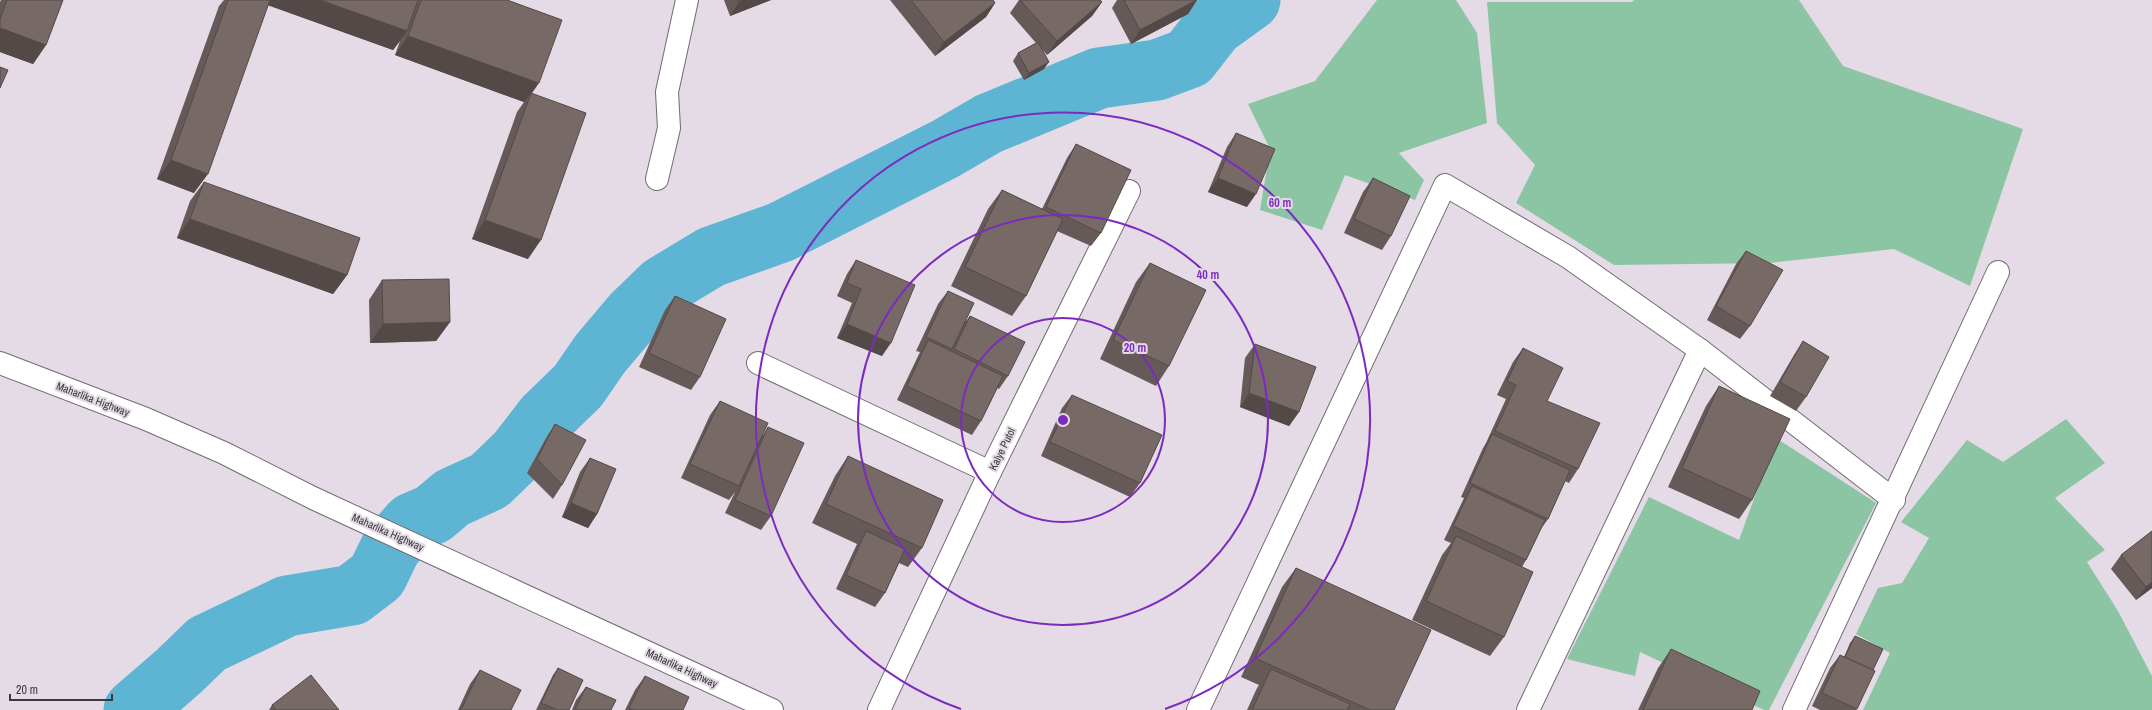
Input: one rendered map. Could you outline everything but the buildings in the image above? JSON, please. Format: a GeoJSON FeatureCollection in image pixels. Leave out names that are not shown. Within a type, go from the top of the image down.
{"type":"FeatureCollection","features":[{"type":"Feature","properties":{"kind":"main road"},"geometry":{"type":"LineString","coordinates":[[657,180],[669,128],[667,92],[686,0]]}},
{"type":"Feature","properties":{"kind":"main road"},"geometry":{"type":"LineString","coordinates":[[1198,710],[1445,185],[1568,257],[1700,350],[1894,500]]}},
{"type":"Feature","properties":{"kind":"main road","name":"Kalye Putol"},"geometry":{"type":"LineString","coordinates":[[879,710],[990,472],[1129,191]]}},
{"type":"Feature","properties":{"kind":"main road"},"geometry":{"type":"LineString","coordinates":[[1794,710],[1894,500],[1998,272]]}},
{"type":"Feature","properties":{"kind":"main road"},"geometry":{"type":"LineString","coordinates":[[1528,710],[1700,350]]}},
{"type":"Feature","properties":{"kind":"main road","name":"Maharlika Highway"},"geometry":{"type":"LineString","coordinates":[[0,363],[146,420],[224,453],[313,498],[455,562],[743,704],[772,710]]}},
{"type":"Feature","properties":{"kind":"main road"},"geometry":{"type":"LineString","coordinates":[[758,363],[990,472]]}},
{"type":"Feature","properties":{"kind":"green space"},"geometry":{"type":"Polygon","coordinates":[[[1377,0],[1456,0],[1477,33],[1487,123],[1399,153],[1424,180],[1415,200],[1345,175],[1322,230],[1260,210],[1270,149],[1248,104],[1315,81],[1377,0]]]}},
{"type":"Feature","properties":{"kind":"green space"},"geometry":{"type":"Polygon","coordinates":[[[1634,0],[1799,0],[1843,66],[2023,129],[1970,286],[1894,249],[1770,263],[1614,265],[1516,203],[1535,165],[1497,123],[1487,2],[1632,2],[1634,0]]]}},
{"type":"Feature","properties":{"kind":"green space"},"geometry":{"type":"Polygon","coordinates":[[[2066,419],[2105,463],[2055,498],[2105,550],[2087,562],[2118,611],[2152,676],[2152,710],[1863,710],[1890,653],[1856,634],[1878,588],[1902,583],[1929,538],[1901,522],[1967,440],[2003,462],[2066,419]]]}},
{"type":"Feature","properties":{"kind":"green space"},"geometry":{"type":"Polygon","coordinates":[[[1776,438],[1876,503],[1769,710],[1764,710],[1640,652],[1635,676],[1567,659],[1649,497],[1739,540],[1776,438]]]}},
{"type":"Feature","properties":{"kind":"waterway"},"geometry":{"type":"LineString","coordinates":[[134,710],[178,672],[207,644],[287,606],[352,595],[377,576],[391,547],[412,523],[433,514],[452,498],[489,481],[518,453],[545,418],[578,386],[600,354],[633,315],[663,286],[711,257],[781,232],[945,149],[988,124],[1099,78],[1157,70],[1189,58],[1214,26],[1250,0]]}}]}
